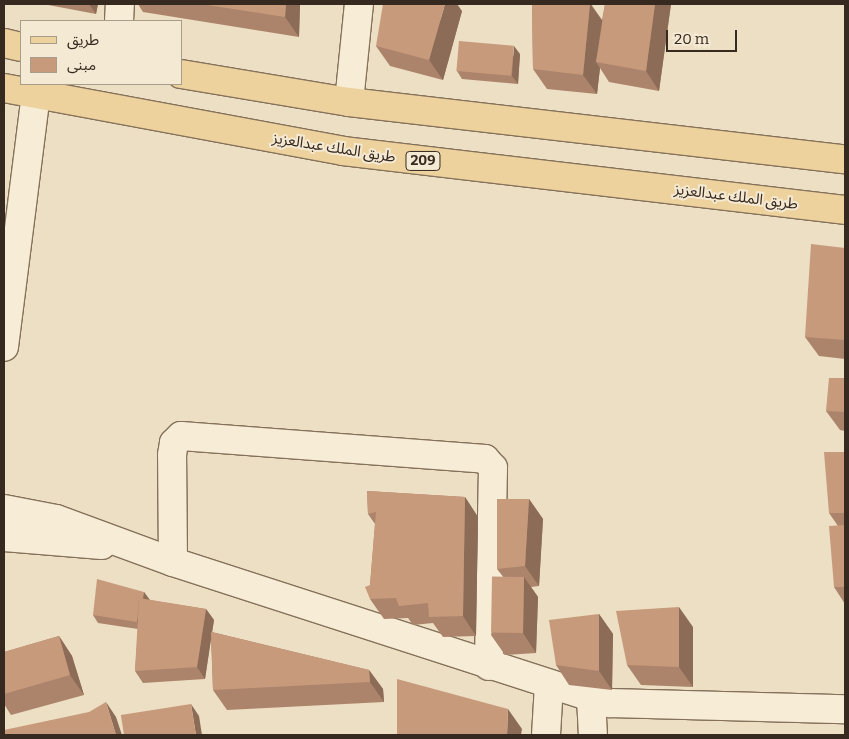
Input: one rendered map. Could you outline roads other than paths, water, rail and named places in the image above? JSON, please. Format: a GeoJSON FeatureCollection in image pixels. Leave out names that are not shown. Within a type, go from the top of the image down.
{"type":"FeatureCollection","features":[{"type":"Feature","properties":{"kind":"main road"},"geometry":{"type":"LineString","coordinates":[[4,43],[20,47]]}},
{"type":"Feature","properties":{"kind":"main road"},"geometry":{"type":"LineString","coordinates":[[182,74],[348,102],[845,159]]}},
{"type":"Feature","properties":{"kind":"main road","name":"طريق الملك عبدالعزيز"},"geometry":{"type":"LineString","coordinates":[[4,88],[343,151],[845,210]]}},
{"type":"Feature","properties":{"kind":"street"},"geometry":{"type":"LineString","coordinates":[[119,20],[120,4]]}},
{"type":"Feature","properties":{"kind":"street"},"geometry":{"type":"LineString","coordinates":[[348,102],[359,4]]}},
{"type":"Feature","properties":{"kind":"street"},"geometry":{"type":"LineString","coordinates":[[4,347],[36,95]]}},
{"type":"Feature","properties":{"kind":"street"},"geometry":{"type":"LineString","coordinates":[[173,562],[172,455],[174,443],[181,436],[485,459],[492,468],[489,666]]}},
{"type":"Feature","properties":{"kind":"street"},"geometry":{"type":"LineString","coordinates":[[4,509],[56,519],[173,562],[489,666],[610,703],[845,709]]}},
{"type":"Feature","properties":{"kind":"street"},"geometry":{"type":"LineString","coordinates":[[4,537],[126,546]]}},
{"type":"Feature","properties":{"kind":"street"},"geometry":{"type":"LineString","coordinates":[[546,735],[549,685]]}},
{"type":"Feature","properties":{"kind":"street"},"geometry":{"type":"LineString","coordinates":[[591,698],[593,735]]}}]}
